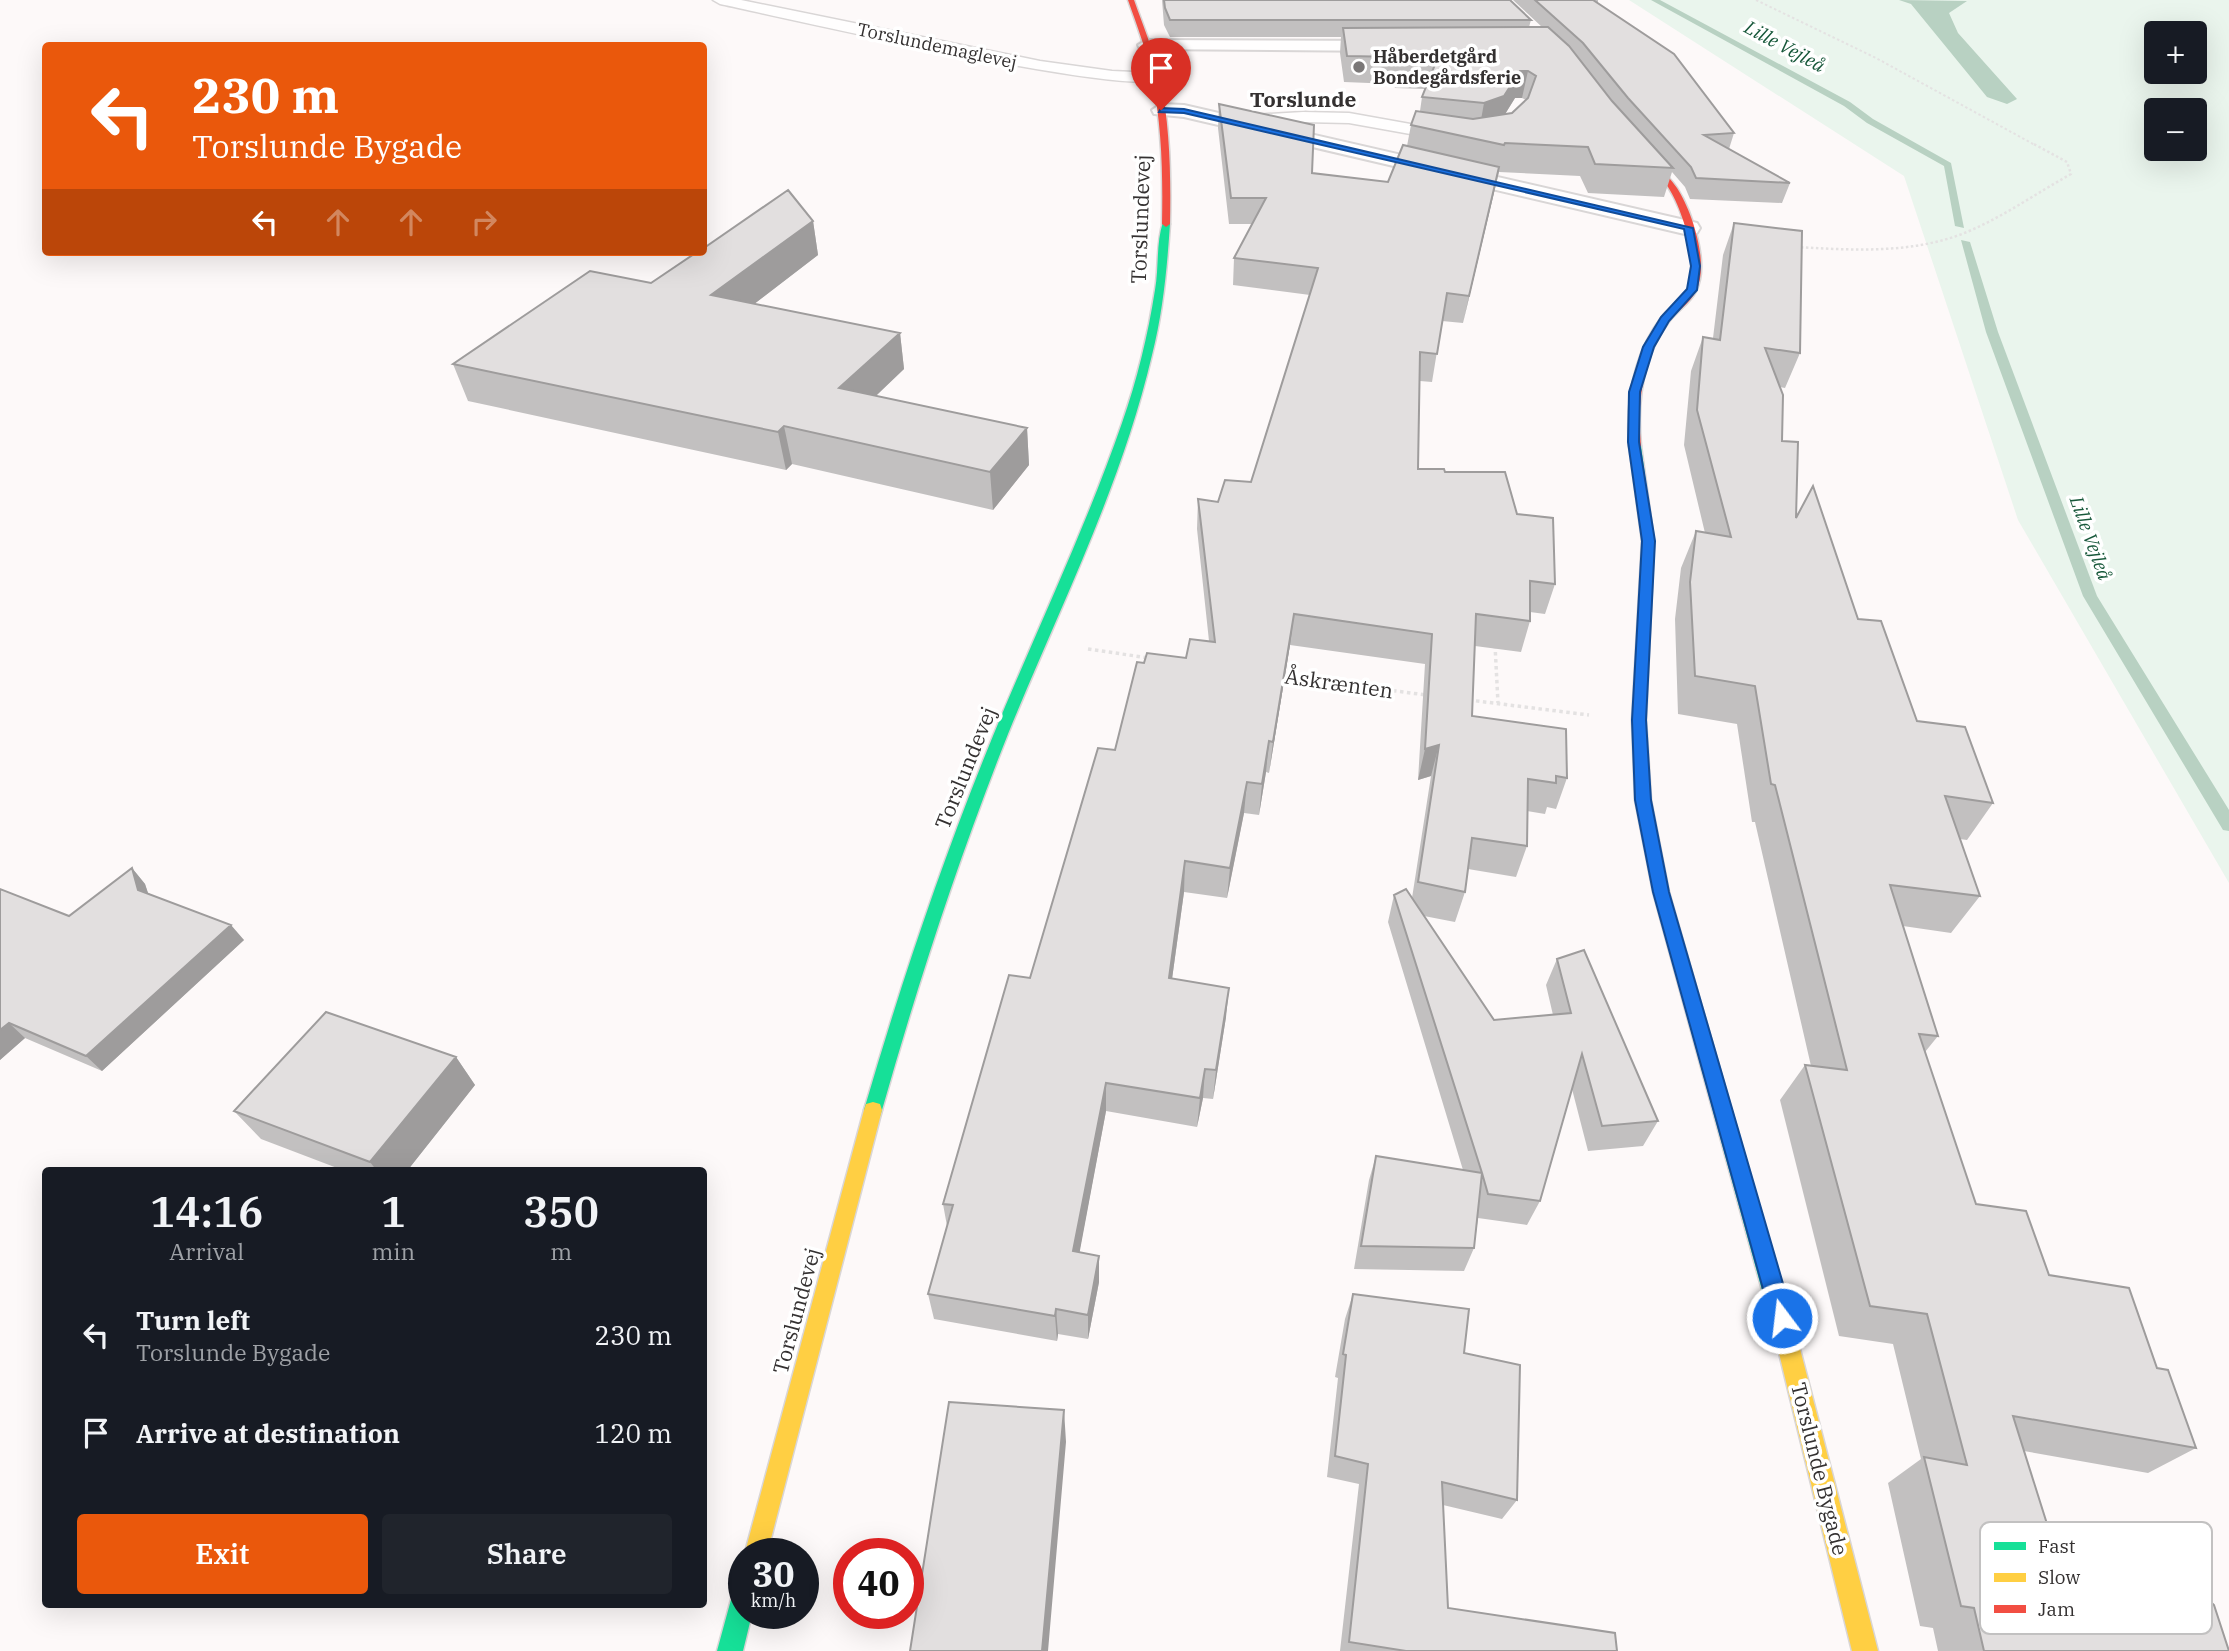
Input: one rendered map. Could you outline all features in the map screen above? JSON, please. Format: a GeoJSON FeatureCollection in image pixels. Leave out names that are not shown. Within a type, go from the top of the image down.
{"type":"FeatureCollection","features":[{"type":"Feature","properties":{"kind":"street","name":"Torslundevej"},"geometry":{"type":"LineString","coordinates":[[759,1538],[859,1155],[901,1009],[953,855],[1110,472],[1147,352],[1159,298],[1165,250],[1165,180],[1161,110],[1156,78],[1131,0]]}},
{"type":"Feature","properties":{"kind":"street"},"geometry":{"type":"LineString","coordinates":[[1146,45],[1405,46]]}},
{"type":"Feature","properties":{"kind":"street"},"geometry":{"type":"LineString","coordinates":[[1161,110],[1184,111],[1689,228]]}},
{"type":"Feature","properties":{"kind":"street","name":"Torslunde Bygade"},"geometry":{"type":"LineString","coordinates":[[1623,133],[1676,193],[1689,228],[1696,266],[1692,290],[1665,319],[1648,347],[1634,392],[1634,442],[1648,541],[1639,720],[1643,800],[1661,892],[1775,1293],[1865,1651]]}},
{"type":"Feature","properties":{"kind":"street"},"geometry":{"type":"LineString","coordinates":[[730,1651],[736,1629]]}},
{"type":"Feature","properties":{"kind":"lane","name":"Torslundemaglevej"},"geometry":{"type":"LineString","coordinates":[[720,0],[1028,64],[1112,76],[1156,78]]}},
{"type":"Feature","properties":{"kind":"lane"},"geometry":{"type":"LineString","coordinates":[[1229,122],[1303,117],[1349,118],[1438,135],[1474,138]]}},
{"type":"Feature","properties":{"kind":"path"},"geometry":{"type":"LineString","coordinates":[[1756,0],[1877,58],[2067,162],[2071,174],[1971,229],[1947,239],[1857,251],[1789,247]]}},
{"type":"Feature","properties":{"kind":"path"},"geometry":{"type":"LineString","coordinates":[[1494,640],[1498,704]]}},
{"type":"Feature","properties":{"kind":"path"},"geometry":{"type":"LineString","coordinates":[[1040,643],[1151,658]]}},
{"type":"Feature","properties":{"kind":"path","name":"Åskrænten"},"geometry":{"type":"LineString","coordinates":[[1276,675],[1435,696]]}},
{"type":"Feature","properties":{"kind":"path"},"geometry":{"type":"LineString","coordinates":[[1460,699],[1639,720]]}},
{"type":"Feature","properties":{"kind":"shaded area"},"geometry":{"type":"Polygon","coordinates":[[[1629,0],[2229,0],[2229,883],[2018,520],[1904,176],[1629,0]]]}},
{"type":"Feature","properties":{"kind":"shaded area"},"geometry":{"type":"Polygon","coordinates":[[[1899,0],[1967,1],[1949,13],[1958,33],[2017,99],[2007,104],[1987,97],[1911,4],[1899,0]]]}},
{"type":"Feature","properties":{"kind":"building"},"geometry":{"type":"Polygon","coordinates":[[[1164,0],[1510,0],[1531,20],[1170,20],[1164,0]]]}},
{"type":"Feature","properties":{"kind":"building"},"geometry":{"type":"Polygon","coordinates":[[[1535,0],[1593,0],[1674,54],[1734,133],[1704,135],[1790,183],[1696,178],[1691,167],[1628,98],[1583,43],[1535,0]]]}},
{"type":"Feature","properties":{"kind":"building"},"geometry":{"type":"Polygon","coordinates":[[[1548,27],[1569,46],[1612,101],[1673,168],[1595,164],[1588,147],[1504,145],[1411,125],[1416,111],[1473,119],[1512,113],[1528,98],[1536,76],[1528,71],[1520,71],[1504,96],[1484,103],[1422,97],[1436,62],[1399,62],[1398,57],[1347,56],[1343,28],[1548,27]]]}},
{"type":"Feature","properties":{"kind":"building"},"geometry":{"type":"Polygon","coordinates":[[[1219,104],[1314,125],[1312,173],[1388,182],[1403,145],[1499,167],[1469,296],[1447,293],[1437,354],[1420,352],[1418,469],[1505,472],[1517,514],[1553,518],[1555,584],[1530,581],[1530,621],[1476,614],[1472,716],[1566,729],[1567,778],[1556,776],[1556,783],[1528,779],[1527,846],[1472,838],[1465,892],[1418,882],[1439,745],[1425,749],[1432,634],[1294,614],[1273,742],[1269,741],[1262,784],[1247,782],[1230,868],[1185,861],[1169,978],[1229,988],[1216,1070],[1205,1069],[1200,1098],[1106,1083],[1073,1251],[1099,1256],[1088,1315],[1056,1309],[1055,1316],[928,1294],[953,1205],[943,1204],[1009,975],[1030,978],[1098,748],[1115,750],[1137,662],[1144,663],[1147,653],[1186,658],[1190,639],[1215,642],[1198,499],[1218,502],[1225,480],[1251,482],[1318,268],[1234,258],[1266,198],[1231,198],[1219,104]]]}},
{"type":"Feature","properties":{"kind":"building"},"geometry":{"type":"Polygon","coordinates":[[[788,190],[813,221],[711,295],[900,333],[839,388],[1027,428],[990,472],[784,426],[778,432],[453,364],[590,271],[651,283],[691,256],[707,256],[707,246],[788,190]]]}},
{"type":"Feature","properties":{"kind":"building"},"geometry":{"type":"Polygon","coordinates":[[[1734,223],[1802,231],[1800,353],[1765,348],[1783,395],[1782,441],[1798,442],[1796,518],[1813,486],[1858,619],[1881,621],[1917,721],[1965,727],[1993,803],[1945,796],[1980,896],[1890,885],[1938,1036],[1919,1034],[1976,1204],[2026,1211],[2049,1275],[2129,1288],[2157,1368],[2168,1370],[2196,1448],[2013,1416],[2046,1522],[1980,1522],[1980,1634],[1974,1608],[1961,1606],[1924,1457],[1967,1465],[1927,1314],[1870,1306],[1805,1065],[1847,1070],[1775,785],[1771,784],[1755,686],[1695,676],[1690,582],[1696,531],[1731,537],[1697,410],[1703,337],[1720,340],[1734,223]]]}},
{"type":"Feature","properties":{"kind":"building"},"geometry":{"type":"Polygon","coordinates":[[[132,868],[138,890],[231,925],[86,1056],[9,1023],[0,1030],[0,889],[69,916],[132,868]]]}},
{"type":"Feature","properties":{"kind":"building"},"geometry":{"type":"Polygon","coordinates":[[[1406,889],[1494,1020],[1571,1013],[1557,959],[1584,950],[1658,1121],[1602,1126],[1582,1054],[1540,1201],[1488,1194],[1394,895],[1406,889]]]}},
{"type":"Feature","properties":{"kind":"building"},"geometry":{"type":"Polygon","coordinates":[[[326,1012],[456,1057],[370,1162],[234,1111],[326,1012]]]}},
{"type":"Feature","properties":{"kind":"building"},"geometry":{"type":"Polygon","coordinates":[[[1376,1156],[1482,1173],[1474,1248],[1361,1246],[1376,1156]]]}},
{"type":"Feature","properties":{"kind":"building"},"geometry":{"type":"Polygon","coordinates":[[[1353,1294],[1469,1309],[1464,1353],[1520,1365],[1517,1500],[1442,1482],[1448,1608],[1615,1633],[1617,1651],[1406,1651],[1349,1642],[1368,1464],[1335,1456],[1346,1355],[1343,1354],[1353,1294]]]}},
{"type":"Feature","properties":{"kind":"building"},"geometry":{"type":"Polygon","coordinates":[[[949,1402],[1064,1410],[1042,1651],[910,1651],[913,1629],[924,1629],[924,1562],[949,1402]]]}},
{"type":"Feature","properties":{"kind":"building"},"geometry":{"type":"Polygon","coordinates":[[[2212,1603],[2229,1651],[1984,1651],[1980,1634],[2212,1634],[2212,1603]]]}},
{"type":"Feature","properties":{"kind":"waterway","name":"Lille Vejleå"},"geometry":{"type":"LineString","coordinates":[[1655,0],[1847,104],[1870,121],[1948,165],[1960,226]]}},
{"type":"Feature","properties":{"kind":"waterway","name":"Lille Vejleå"},"geometry":{"type":"LineString","coordinates":[[1965,242],[1992,332],[2090,596],[2229,825]]}},
{"type":"Feature","properties":{"kind":"traffic: fast"},"geometry":{"type":"LineString","coordinates":[[873,1110],[916,967],[965,827],[1001,734],[1106,485],[1129,420],[1147,354],[1160,289],[1166,224]]}},
{"type":"Feature","properties":{"kind":"traffic: fast"},"geometry":{"type":"LineString","coordinates":[[1635,446],[1648,541],[1639,720],[1643,800],[1661,892],[1788,1345]]}},
{"type":"Feature","properties":{"kind":"traffic: fast"},"geometry":{"type":"LineString","coordinates":[[730,1651],[736,1629]]}},
{"type":"Feature","properties":{"kind":"traffic: slow"},"geometry":{"type":"LineString","coordinates":[[759,1538],[873,1110]]}},
{"type":"Feature","properties":{"kind":"traffic: slow"},"geometry":{"type":"LineString","coordinates":[[1788,1345],[1865,1651]]}},
{"type":"Feature","properties":{"kind":"traffic: jam"},"geometry":{"type":"LineString","coordinates":[[1131,0],[1151,58],[1162,114],[1166,224]]}},
{"type":"Feature","properties":{"kind":"traffic: jam"},"geometry":{"type":"LineString","coordinates":[[1634,146],[1676,194],[1690,227],[1696,264],[1691,291],[1665,319],[1642,363],[1635,396],[1635,446]]}},
{"type":"Feature","properties":{"kind":"place","name":"Håberdetgård Bondegårdsferie"},"geometry":{"type":"Point","coordinates":[1359,67]}},
{"type":"Feature","properties":{"kind":"district","name":"Torslunde"},"geometry":{"type":"Point","coordinates":[1303,100]}},
{"type":"Feature","properties":{"kind":"route"},"geometry":{"type":"LineString","coordinates":[[1161,110],[1184,111],[1689,228],[1696,266],[1692,290],[1665,319],[1648,347],[1634,392],[1634,442],[1648,541],[1639,720],[1643,800],[1661,892],[1782,1318]]}}]}
